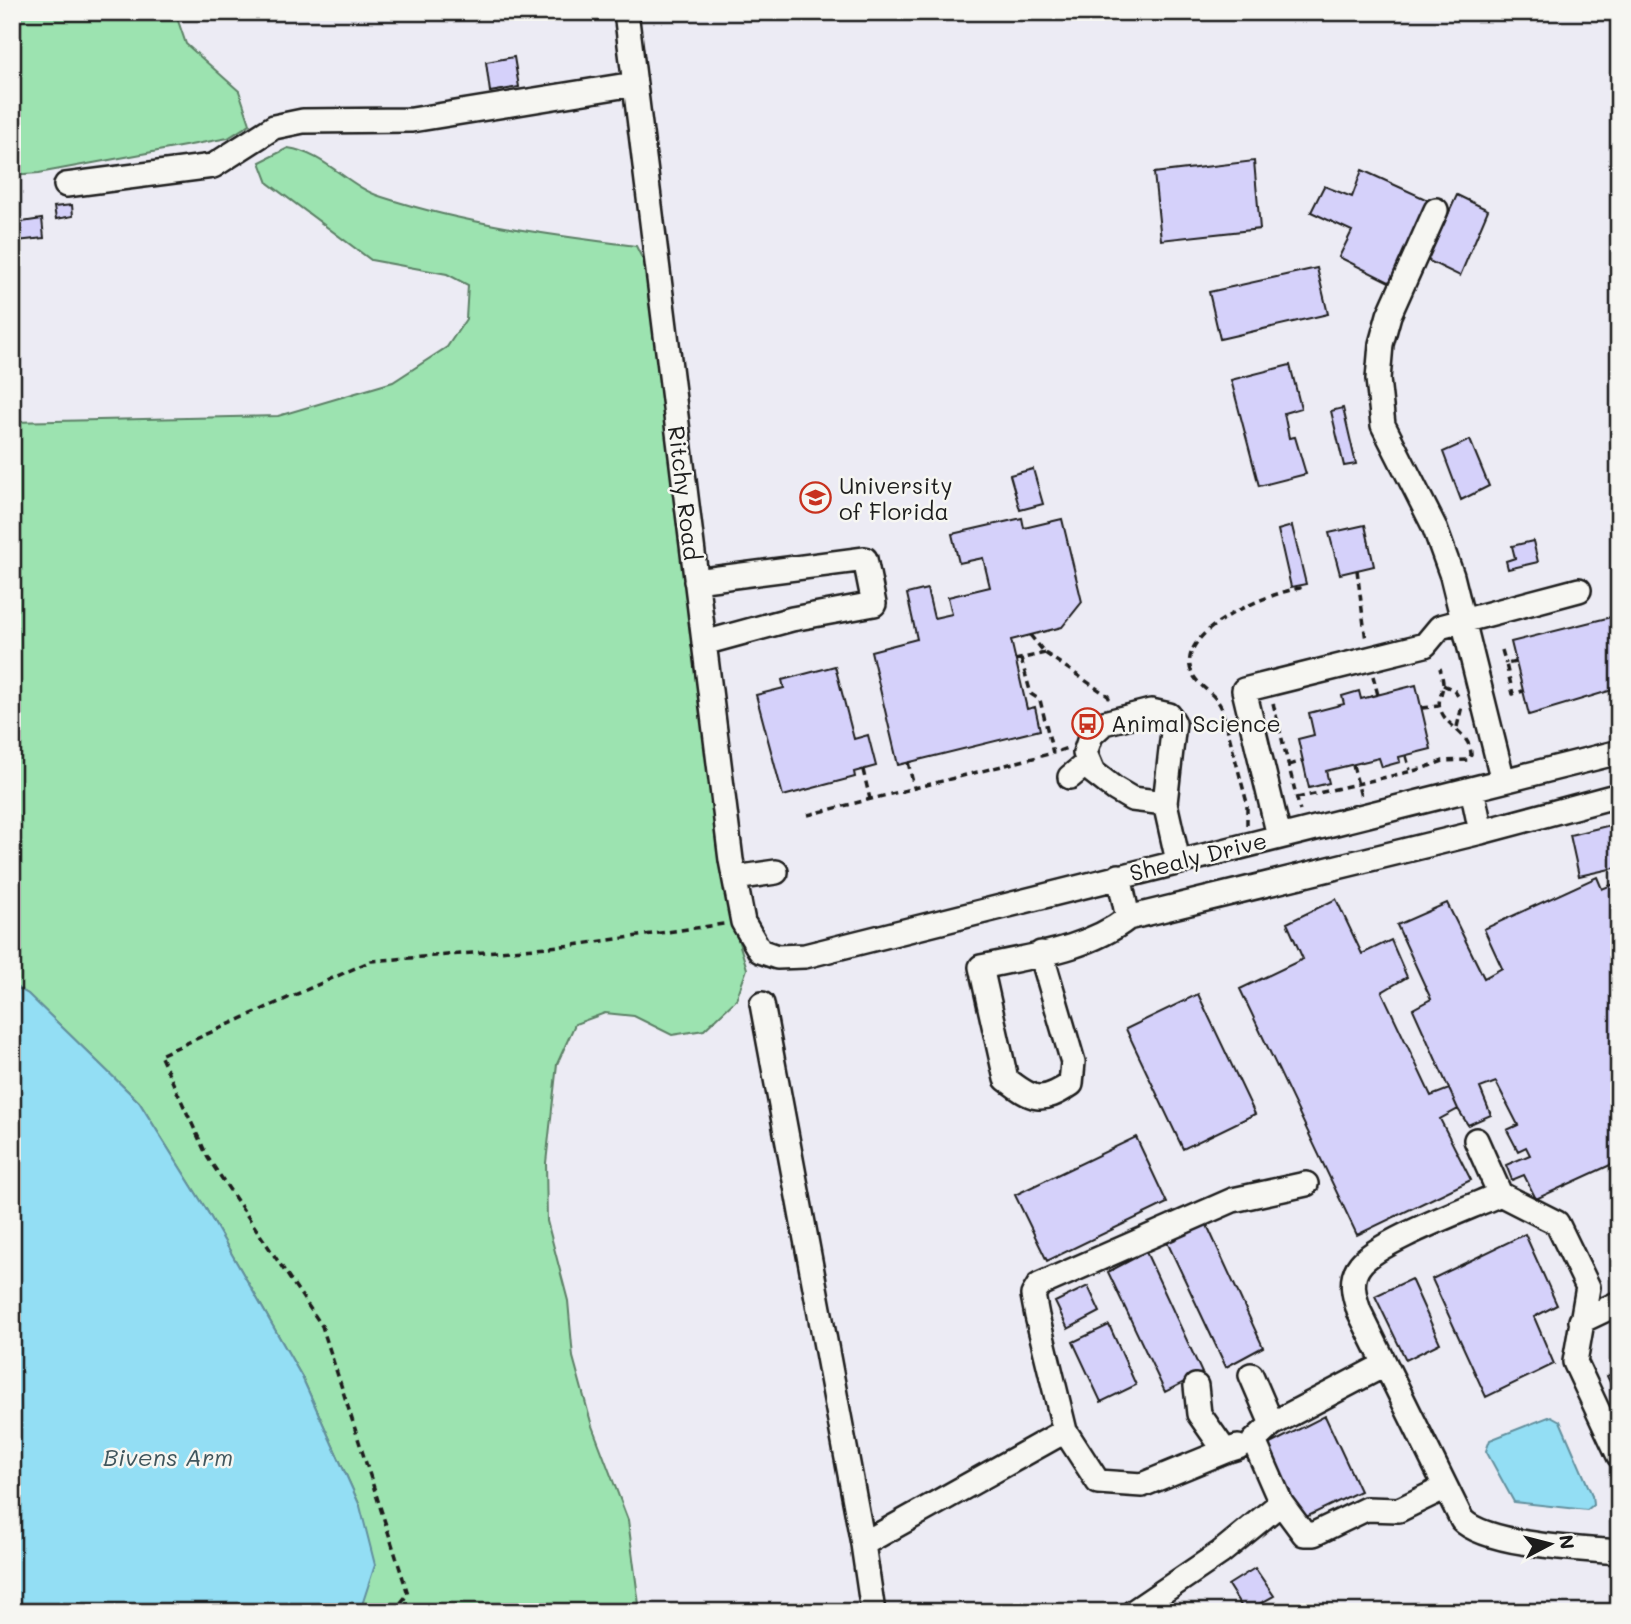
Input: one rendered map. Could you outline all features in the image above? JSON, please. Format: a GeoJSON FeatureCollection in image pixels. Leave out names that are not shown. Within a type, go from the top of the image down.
{"type":"FeatureCollection","features":[{"type":"Feature","properties":{"kind":"street","name":"Ritchy Road"},"geometry":{"type":"LineString","coordinates":[[625,12],[735,878],[743,922],[760,951],[777,957]]}},
{"type":"Feature","properties":{"kind":"street"},"geometry":{"type":"LineString","coordinates":[[66,185],[213,166],[274,127],[303,121],[412,120],[634,84]]}},
{"type":"Feature","properties":{"kind":"street"},"geometry":{"type":"LineString","coordinates":[[1436,209],[1389,315],[1381,344],[1378,379],[1383,425],[1434,526],[1452,576],[1503,781]]}},
{"type":"Feature","properties":{"kind":"street"},"geometry":{"type":"LineString","coordinates":[[696,581],[865,559],[874,604],[792,619],[704,643]]}},
{"type":"Feature","properties":{"kind":"street"},"geometry":{"type":"LineString","coordinates":[[1279,836],[1244,690],[1425,645],[1440,627],[1579,590]]}},
{"type":"Feature","properties":{"kind":"street"},"geometry":{"type":"LineString","coordinates":[[1165,803],[1132,799],[1104,781],[1079,770],[1088,742],[1098,726],[1151,711],[1169,715],[1174,723],[1165,803],[1178,861]]}},
{"type":"Feature","properties":{"kind":"street","name":"Shealy Drive"},"geometry":{"type":"LineString","coordinates":[[777,957],[818,953],[1619,752]]}},
{"type":"Feature","properties":{"kind":"street"},"geometry":{"type":"LineString","coordinates":[[1472,789],[1481,832]]}},
{"type":"Feature","properties":{"kind":"street"},"geometry":{"type":"LineString","coordinates":[[1041,953],[1073,1062],[1071,1084],[1051,1097],[1030,1097],[1006,1079],[981,967],[1089,941],[1112,930],[1128,918],[1481,832],[1619,795]]}},
{"type":"Feature","properties":{"kind":"street"},"geometry":{"type":"LineString","coordinates":[[735,878],[776,872]]}},
{"type":"Feature","properties":{"kind":"street"},"geometry":{"type":"LineString","coordinates":[[1119,876],[1128,918]]}},
{"type":"Feature","properties":{"kind":"street"},"geometry":{"type":"LineString","coordinates":[[762,1004],[863,1544],[873,1612]]}},
{"type":"Feature","properties":{"kind":"street"},"geometry":{"type":"LineString","coordinates":[[1476,1140],[1500,1194],[1557,1223],[1588,1287],[1575,1362],[1619,1456]]}},
{"type":"Feature","properties":{"kind":"street"},"geometry":{"type":"LineString","coordinates":[[1306,1184],[1233,1200],[1039,1285],[1033,1295],[1065,1431],[1098,1482],[1142,1485],[1255,1441],[1272,1424],[1384,1365]]}},
{"type":"Feature","properties":{"kind":"street"},"geometry":{"type":"LineString","coordinates":[[1500,1194],[1382,1248],[1360,1265],[1354,1278],[1353,1293],[1384,1365],[1462,1520],[1481,1534],[1619,1552]]}},
{"type":"Feature","properties":{"kind":"street"},"geometry":{"type":"LineString","coordinates":[[1581,1321],[1619,1303]]}},
{"type":"Feature","properties":{"kind":"street"},"geometry":{"type":"LineString","coordinates":[[1251,1375],[1272,1424]]}},
{"type":"Feature","properties":{"kind":"street"},"geometry":{"type":"LineString","coordinates":[[1196,1386],[1199,1413],[1225,1451]]}},
{"type":"Feature","properties":{"kind":"street"},"geometry":{"type":"LineString","coordinates":[[863,1544],[1065,1431]]}},
{"type":"Feature","properties":{"kind":"street"},"geometry":{"type":"LineString","coordinates":[[1255,1441],[1281,1503],[1304,1534],[1314,1534],[1366,1509],[1399,1510],[1444,1488]]}},
{"type":"Feature","properties":{"kind":"street"},"geometry":{"type":"LineString","coordinates":[[1133,1612],[1220,1553],[1281,1503]]}},
{"type":"Feature","properties":{"kind":"path"},"geometry":{"type":"LineString","coordinates":[[1357,570],[1364,633]]}},
{"type":"Feature","properties":{"kind":"path"},"geometry":{"type":"LineString","coordinates":[[1030,635],[1045,653],[1108,696],[1112,710]]}},
{"type":"Feature","properties":{"kind":"path"},"geometry":{"type":"LineString","coordinates":[[1502,650],[1513,694],[1523,691]]}},
{"type":"Feature","properties":{"kind":"path"},"geometry":{"type":"LineString","coordinates":[[1015,660],[1045,653]]}},
{"type":"Feature","properties":{"kind":"path"},"geometry":{"type":"LineString","coordinates":[[1021,659],[1031,694],[1040,700],[1052,753]]}},
{"type":"Feature","properties":{"kind":"path"},"geometry":{"type":"LineString","coordinates":[[1506,664],[1516,662]]}},
{"type":"Feature","properties":{"kind":"path"},"geometry":{"type":"LineString","coordinates":[[1297,798],[1443,761],[1468,760],[1471,749],[1457,727],[1444,717],[1439,706],[1443,685],[1440,668]]}},
{"type":"Feature","properties":{"kind":"path"},"geometry":{"type":"LineString","coordinates":[[1375,684],[1378,695]]}},
{"type":"Feature","properties":{"kind":"path"},"geometry":{"type":"LineString","coordinates":[[1443,685],[1454,690],[1461,702],[1457,727]]}},
{"type":"Feature","properties":{"kind":"path"},"geometry":{"type":"LineString","coordinates":[[1272,698],[1302,817]]}},
{"type":"Feature","properties":{"kind":"path"},"geometry":{"type":"LineString","coordinates":[[1422,708],[1439,706]]}},
{"type":"Feature","properties":{"kind":"path"},"geometry":{"type":"LineString","coordinates":[[807,815],[1052,753],[1071,745]]}},
{"type":"Feature","properties":{"kind":"path"},"geometry":{"type":"LineString","coordinates":[[1406,756],[1410,771]]}},
{"type":"Feature","properties":{"kind":"path"},"geometry":{"type":"LineString","coordinates":[[1289,765],[1303,761]]}},
{"type":"Feature","properties":{"kind":"path"},"geometry":{"type":"LineString","coordinates":[[908,762],[914,788]]}},
{"type":"Feature","properties":{"kind":"path"},"geometry":{"type":"LineString","coordinates":[[1353,765],[1362,803]]}},
{"type":"Feature","properties":{"kind":"path"},"geometry":{"type":"LineString","coordinates":[[863,770],[870,799]]}},
{"type":"Feature","properties":{"kind":"path"},"geometry":{"type":"LineString","coordinates":[[393,1612],[408,1594],[323,1326],[208,1158],[160,1055],[372,961],[574,945],[743,922]]}},
{"type":"Feature","properties":{"kind":"shaded area","name":"University of Florida"},"geometry":{"type":"Polygon","coordinates":[[[12,12],[1619,12],[1619,1612],[358,1612],[360,1610],[28,994],[12,985],[12,12]]]}},
{"type":"Feature","properties":{"kind":"green space"},"geometry":{"type":"Polygon","coordinates":[[[12,12],[175,12],[186,44],[239,91],[250,124],[228,138],[39,173],[12,175],[12,12]]]}},
{"type":"Feature","properties":{"kind":"green space"},"geometry":{"type":"Polygon","coordinates":[[[288,148],[313,156],[358,186],[382,197],[476,221],[636,246],[646,266],[725,896],[747,969],[736,1000],[704,1030],[672,1035],[634,1016],[605,1013],[575,1024],[557,1064],[546,1163],[547,1221],[568,1301],[573,1357],[592,1426],[628,1520],[640,1612],[358,1612],[360,1506],[302,1377],[206,1209],[139,1102],[28,994],[12,985],[12,422],[278,416],[393,382],[447,347],[466,319],[468,285],[447,274],[371,260],[268,183],[260,162],[288,148]]]}},
{"type":"Feature","properties":{"kind":"water","name":"Bivens Arm"},"geometry":{"type":"Polygon","coordinates":[[[12,985],[28,994],[139,1102],[206,1209],[302,1377],[360,1506],[375,1565],[360,1611],[12,1612],[12,985]]]}},
{"type":"Feature","properties":{"kind":"water"},"geometry":{"type":"Polygon","coordinates":[[[1551,1416],[1560,1421],[1592,1495],[1593,1505],[1587,1510],[1514,1502],[1486,1451],[1490,1440],[1551,1416]]]}},
{"type":"Feature","properties":{"kind":"building"},"geometry":{"type":"Polygon","coordinates":[[[514,57],[519,87],[490,92],[486,62],[514,57]]]}},
{"type":"Feature","properties":{"kind":"building"},"geometry":{"type":"Polygon","coordinates":[[[1254,161],[1260,229],[1161,240],[1154,173],[1254,161]]]}},
{"type":"Feature","properties":{"kind":"building"},"geometry":{"type":"Polygon","coordinates":[[[1362,170],[1430,201],[1391,283],[1339,257],[1352,231],[1311,212],[1324,186],[1352,197],[1362,170]]]}},
{"type":"Feature","properties":{"kind":"building"},"geometry":{"type":"Polygon","coordinates":[[[1457,195],[1488,210],[1460,276],[1427,260],[1457,195]]]}},
{"type":"Feature","properties":{"kind":"building"},"geometry":{"type":"Polygon","coordinates":[[[72,205],[73,216],[56,219],[54,207],[72,205]]]}},
{"type":"Feature","properties":{"kind":"building"},"geometry":{"type":"Polygon","coordinates":[[[42,219],[44,238],[17,241],[15,223],[42,219]]]}},
{"type":"Feature","properties":{"kind":"building"},"geometry":{"type":"Polygon","coordinates":[[[1317,268],[1328,314],[1220,339],[1209,292],[1317,268]]]}},
{"type":"Feature","properties":{"kind":"building"},"geometry":{"type":"Polygon","coordinates":[[[1290,365],[1301,408],[1284,413],[1289,438],[1295,437],[1306,474],[1259,486],[1231,380],[1290,365]]]}},
{"type":"Feature","properties":{"kind":"building"},"geometry":{"type":"Polygon","coordinates":[[[1343,408],[1356,464],[1344,466],[1331,411],[1343,408]]]}},
{"type":"Feature","properties":{"kind":"building"},"geometry":{"type":"Polygon","coordinates":[[[1470,440],[1489,486],[1461,500],[1443,452],[1470,440]]]}},
{"type":"Feature","properties":{"kind":"building"},"geometry":{"type":"Polygon","coordinates":[[[1033,469],[1043,504],[1020,510],[1010,475],[1033,469]]]}},
{"type":"Feature","properties":{"kind":"building"},"geometry":{"type":"Polygon","coordinates":[[[1022,518],[1024,528],[1062,519],[1082,602],[1062,627],[1011,640],[1027,709],[1035,707],[1040,730],[898,765],[871,651],[917,639],[907,594],[927,589],[934,618],[952,614],[948,597],[990,587],[983,558],[959,563],[952,534],[1022,518]]]}},
{"type":"Feature","properties":{"kind":"building"},"geometry":{"type":"Polygon","coordinates":[[[1365,525],[1374,566],[1340,574],[1329,533],[1365,525]]]}},
{"type":"Feature","properties":{"kind":"building"},"geometry":{"type":"Polygon","coordinates":[[[1292,526],[1306,584],[1291,587],[1278,530],[1292,526]]]}},
{"type":"Feature","properties":{"kind":"building"},"geometry":{"type":"Polygon","coordinates":[[[1533,541],[1538,562],[1508,569],[1506,561],[1515,558],[1512,546],[1533,541]]]}},
{"type":"Feature","properties":{"kind":"building"},"geometry":{"type":"Polygon","coordinates":[[[1611,617],[1619,650],[1619,688],[1529,715],[1511,642],[1611,617]]]}},
{"type":"Feature","properties":{"kind":"building"},"geometry":{"type":"Polygon","coordinates":[[[835,666],[854,739],[868,735],[876,766],[854,772],[855,777],[783,796],[756,695],[784,688],[782,680],[835,666]]]}},
{"type":"Feature","properties":{"kind":"building"},"geometry":{"type":"Polygon","coordinates":[[[1416,685],[1431,749],[1399,757],[1400,762],[1382,767],[1379,758],[1326,771],[1329,783],[1309,788],[1298,739],[1314,735],[1309,713],[1344,704],[1342,696],[1359,691],[1361,699],[1416,685]]]}},
{"type":"Feature","properties":{"kind":"building"},"geometry":{"type":"Polygon","coordinates":[[[1619,823],[1619,867],[1579,876],[1570,835],[1619,823]]]}},
{"type":"Feature","properties":{"kind":"building"},"geometry":{"type":"Polygon","coordinates":[[[1597,877],[1602,889],[1619,882],[1619,1161],[1536,1199],[1524,1175],[1512,1180],[1506,1165],[1530,1155],[1526,1147],[1518,1151],[1507,1130],[1518,1125],[1496,1082],[1480,1088],[1491,1115],[1468,1125],[1458,1109],[1413,1009],[1431,999],[1397,925],[1447,903],[1484,978],[1502,968],[1484,929],[1597,877]]]}},
{"type":"Feature","properties":{"kind":"building"},"geometry":{"type":"Polygon","coordinates":[[[1336,899],[1362,954],[1391,940],[1407,977],[1382,992],[1431,1096],[1449,1089],[1458,1109],[1440,1119],[1471,1180],[1357,1235],[1240,989],[1303,959],[1287,923],[1336,899]]]}},
{"type":"Feature","properties":{"kind":"building"},"geometry":{"type":"Polygon","coordinates":[[[1198,994],[1255,1114],[1183,1149],[1126,1029],[1198,994]]]}},
{"type":"Feature","properties":{"kind":"building"},"geometry":{"type":"Polygon","coordinates":[[[1136,1137],[1167,1203],[1047,1261],[1015,1195],[1136,1137]]]}},
{"type":"Feature","properties":{"kind":"building"},"geometry":{"type":"Polygon","coordinates":[[[1206,1223],[1263,1347],[1226,1367],[1167,1242],[1206,1223]]]}},
{"type":"Feature","properties":{"kind":"building"},"geometry":{"type":"Polygon","coordinates":[[[1525,1234],[1557,1305],[1534,1317],[1554,1364],[1486,1397],[1432,1279],[1525,1234]]]}},
{"type":"Feature","properties":{"kind":"building"},"geometry":{"type":"Polygon","coordinates":[[[1146,1252],[1202,1373],[1165,1392],[1108,1272],[1146,1252]]]}},
{"type":"Feature","properties":{"kind":"building"},"geometry":{"type":"Polygon","coordinates":[[[1411,1279],[1440,1343],[1406,1360],[1375,1296],[1411,1279]]]}},
{"type":"Feature","properties":{"kind":"building"},"geometry":{"type":"Polygon","coordinates":[[[1088,1286],[1100,1312],[1068,1329],[1055,1302],[1088,1286]]]}},
{"type":"Feature","properties":{"kind":"building"},"geometry":{"type":"Polygon","coordinates":[[[1109,1325],[1136,1385],[1101,1402],[1073,1342],[1109,1325]]]}},
{"type":"Feature","properties":{"kind":"building"},"geometry":{"type":"Polygon","coordinates":[[[1619,1371],[1619,1401],[1607,1376],[1619,1371]]]}},
{"type":"Feature","properties":{"kind":"building"},"geometry":{"type":"Polygon","coordinates":[[[1325,1416],[1360,1491],[1302,1519],[1266,1446],[1325,1416]]]}},
{"type":"Feature","properties":{"kind":"building"},"geometry":{"type":"Polygon","coordinates":[[[1255,1568],[1274,1596],[1245,1612],[1228,1585],[1255,1568]]]}},
{"type":"Feature","properties":{"kind":"place","name":"University of Florida"},"geometry":{"type":"Point","coordinates":[816,498]}},
{"type":"Feature","properties":{"kind":"place","name":"Animal Science"},"geometry":{"type":"Point","coordinates":[1088,723]}}]}
